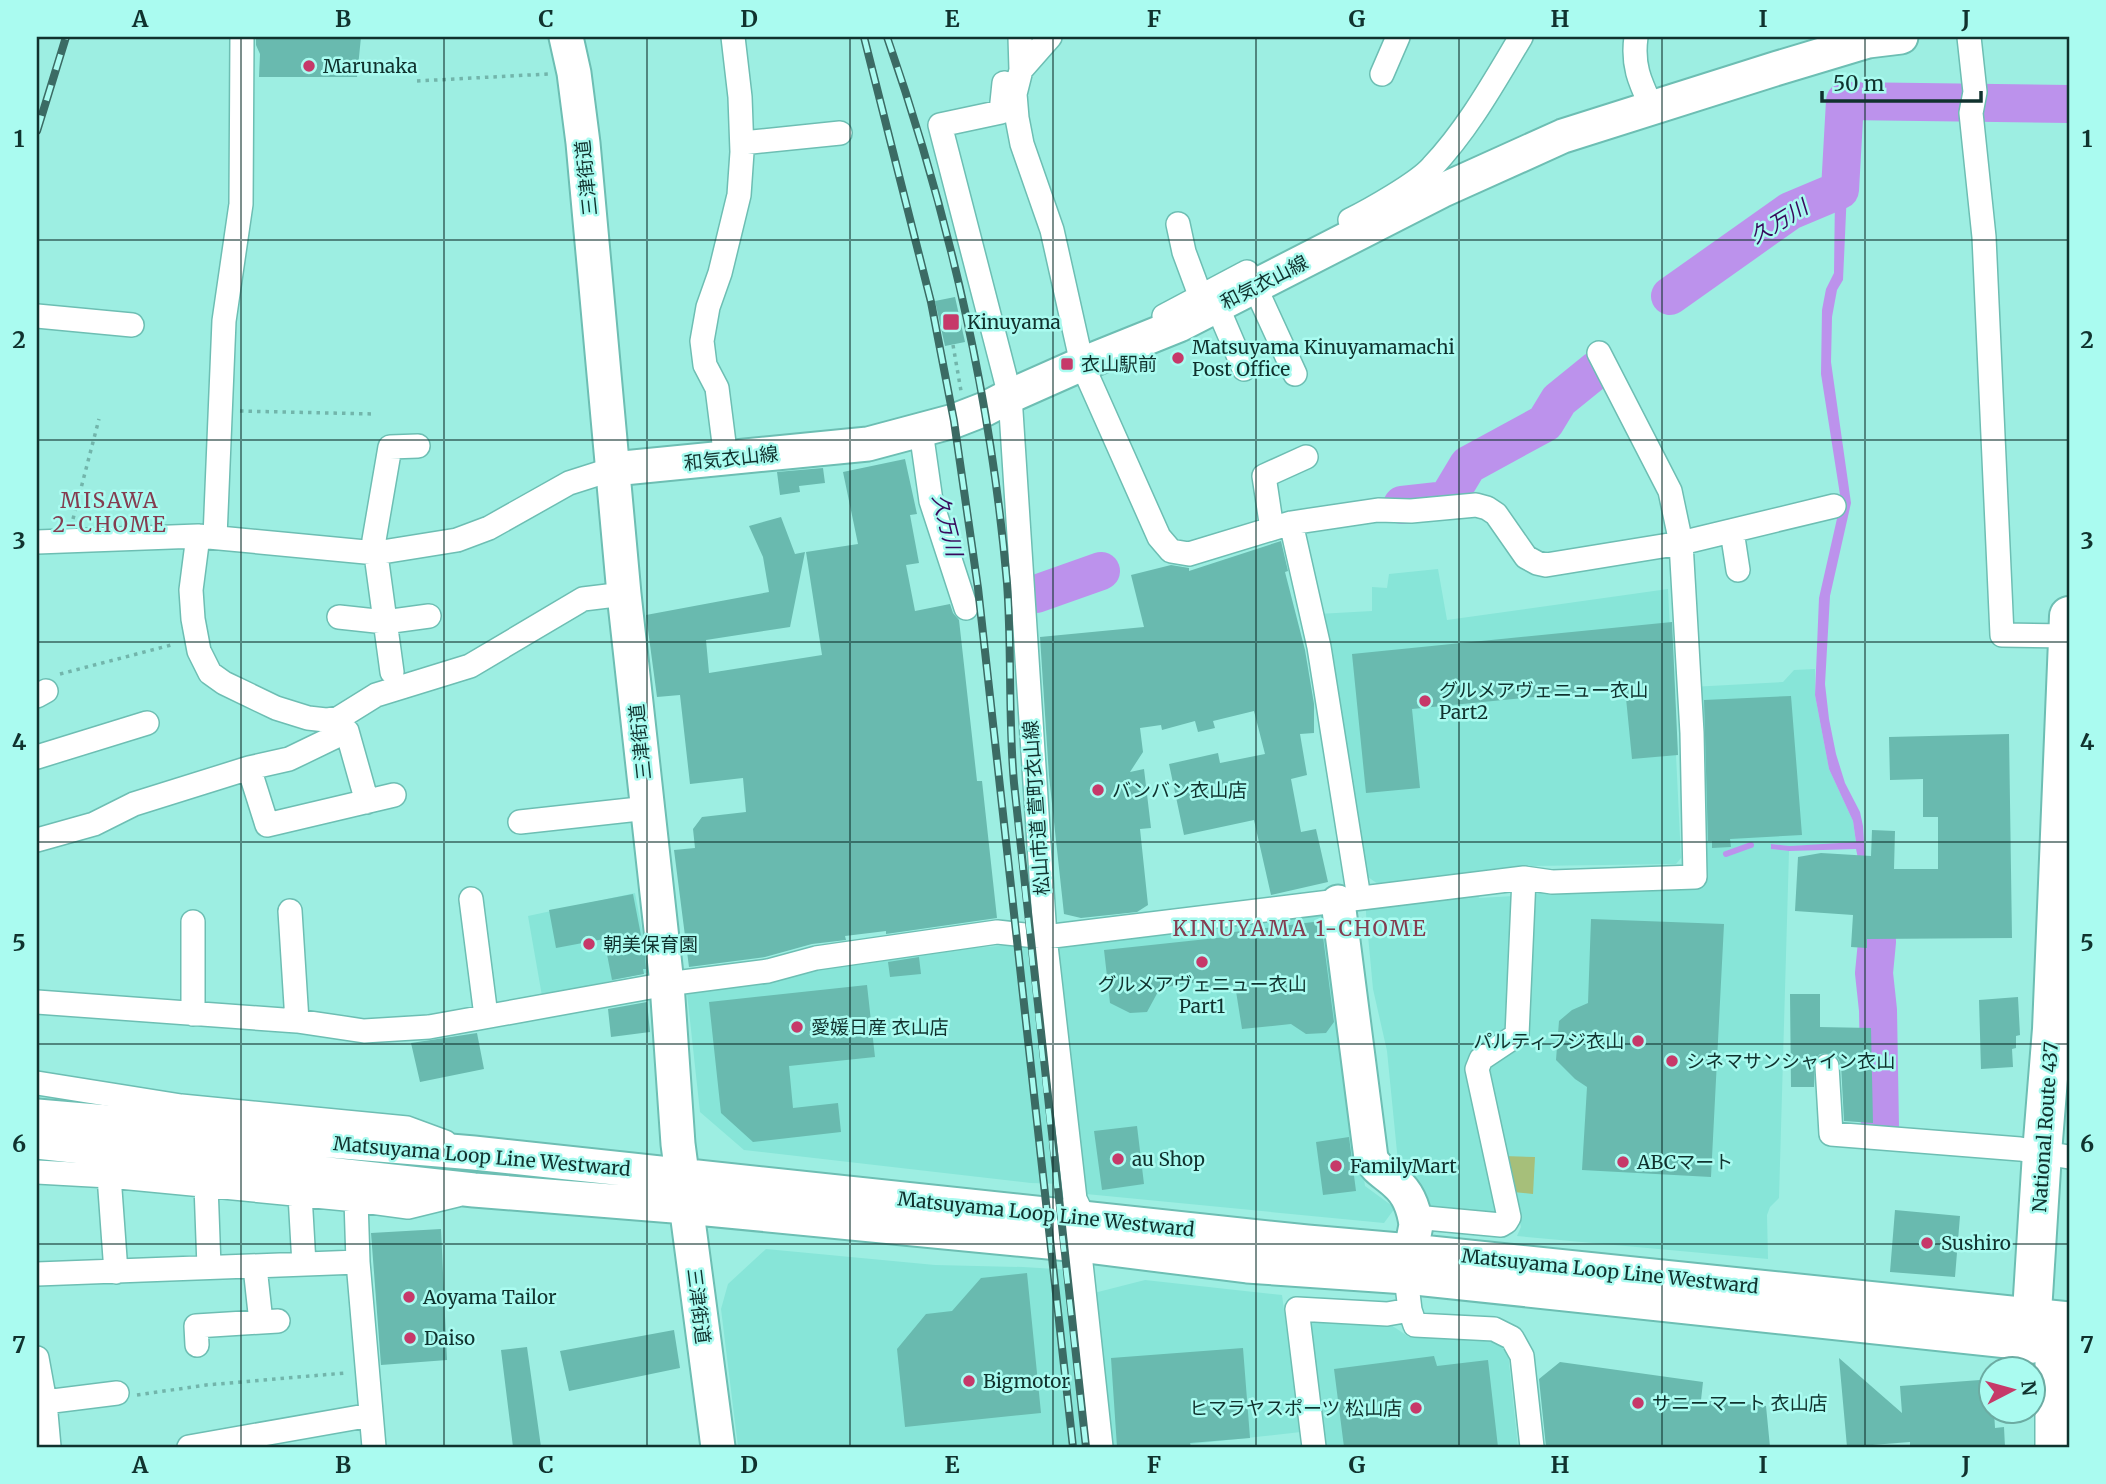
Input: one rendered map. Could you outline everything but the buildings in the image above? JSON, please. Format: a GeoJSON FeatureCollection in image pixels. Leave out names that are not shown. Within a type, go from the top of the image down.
{"type":"FeatureCollection","features":[{"type":"Feature","properties":{"kind":"highway","name":"National Route 437"},"geometry":{"type":"LineString","coordinates":[[2049,1337],[2058,1155],[2055,977],[2069,630]]}},
{"type":"Feature","properties":{"kind":"highway","name":"National Route 437"},"geometry":{"type":"LineString","coordinates":[[2058,1155],[2069,1065]]}},
{"type":"Feature","properties":{"kind":"main road"},"geometry":{"type":"LineString","coordinates":[[2049,1337],[2054,1447]]}},
{"type":"Feature","properties":{"kind":"main road"},"geometry":{"type":"LineString","coordinates":[[2032,1424],[2032,1447]]}},
{"type":"Feature","properties":{"kind":"street"},"geometry":{"type":"LineString","coordinates":[[242,37],[241,204],[224,321],[220,411],[207,536],[191,590],[199,652],[211,673],[223,682],[276,708],[308,718],[326,720],[349,712],[376,695],[470,666],[583,599],[624,594]]}},
{"type":"Feature","properties":{"kind":"street","name":"三津街道"},"geometry":{"type":"LineString","coordinates":[[566,37],[574,73],[624,594],[667,984],[684,1191],[718,1447]]}},
{"type":"Feature","properties":{"kind":"street"},"geometry":{"type":"LineString","coordinates":[[726,459],[718,388],[705,365],[702,341],[708,307],[720,273],[739,195],[742,143],[733,37]]}},
{"type":"Feature","properties":{"kind":"street"},"geometry":{"type":"LineString","coordinates":[[1020,37],[1021,70],[1015,94],[1019,131],[1052,230],[1082,364],[1158,537],[1167,548],[1179,554],[1189,554],[1282,526],[1378,510],[1411,511],[1476,505],[1496,514],[1526,557],[1542,564],[1681,543],[1835,506]]}},
{"type":"Feature","properties":{"kind":"street"},"geometry":{"type":"LineString","coordinates":[[1021,70],[1050,37]]}},
{"type":"Feature","properties":{"kind":"street"},"geometry":{"type":"LineString","coordinates":[[1382,74],[1398,37]]}},
{"type":"Feature","properties":{"kind":"street"},"geometry":{"type":"LineString","coordinates":[[1209,301],[1367,211],[1431,169],[1479,106],[1521,37]]}},
{"type":"Feature","properties":{"kind":"street"},"geometry":{"type":"LineString","coordinates":[[1636,37],[1633,57],[1637,77],[1652,108]]}},
{"type":"Feature","properties":{"kind":"street","name":"和気衣山線"},"geometry":{"type":"LineString","coordinates":[[613,469],[868,444],[965,417],[1082,364],[1179,325],[1209,301],[1255,286],[1441,191],[1563,136],[1857,41],[1901,37]]}},
{"type":"Feature","properties":{"kind":"street"},"geometry":{"type":"LineString","coordinates":[[1969,37],[1984,237],[2002,635],[2069,630]]}},
{"type":"Feature","properties":{"kind":"street","name":"松山市道 萱町衣山線"},"geometry":{"type":"LineString","coordinates":[[1021,70],[1006,68],[1001,112],[940,124],[1010,396],[1045,937],[1081,1231],[1101,1447]]}},
{"type":"Feature","properties":{"kind":"street"},"geometry":{"type":"LineString","coordinates":[[742,143],[840,134]]}},
{"type":"Feature","properties":{"kind":"street"},"geometry":{"type":"LineString","coordinates":[[1178,224],[1184,252],[1244,369]]}},
{"type":"Feature","properties":{"kind":"street"},"geometry":{"type":"LineString","coordinates":[[1255,286],[1295,374]]}},
{"type":"Feature","properties":{"kind":"street"},"geometry":{"type":"LineString","coordinates":[[37,316],[132,326]]}},
{"type":"Feature","properties":{"kind":"street"},"geometry":{"type":"LineString","coordinates":[[37,1002],[297,1021],[363,1031],[429,1027],[667,984],[768,971],[816,958],[997,932],[1045,937],[1524,878],[1552,882],[1695,877],[1691,720],[1681,543],[1670,491],[1599,353]]}},
{"type":"Feature","properties":{"kind":"street"},"geometry":{"type":"LineString","coordinates":[[921,431],[931,501],[966,608]]}},
{"type":"Feature","properties":{"kind":"street"},"geometry":{"type":"LineString","coordinates":[[392,672],[374,540],[390,447],[418,446]]}},
{"type":"Feature","properties":{"kind":"street"},"geometry":{"type":"LineString","coordinates":[[1306,457],[1264,476],[1319,648],[1349,900],[1371,1158],[1375,1166],[1405,1192],[1415,1217],[1409,1264],[1410,1310],[1415,1325],[1494,1329],[1512,1338],[1522,1356],[1532,1447]]}},
{"type":"Feature","properties":{"kind":"street"},"geometry":{"type":"LineString","coordinates":[[37,542],[207,536],[376,553],[457,540],[489,528],[569,483],[613,469]]}},
{"type":"Feature","properties":{"kind":"street"},"geometry":{"type":"LineString","coordinates":[[1732,531],[1738,570]]}},
{"type":"Feature","properties":{"kind":"street"},"geometry":{"type":"LineString","coordinates":[[339,617],[385,622],[429,616]]}},
{"type":"Feature","properties":{"kind":"street"},"geometry":{"type":"LineString","coordinates":[[37,757],[147,723]]}},
{"type":"Feature","properties":{"kind":"street"},"geometry":{"type":"LineString","coordinates":[[37,840],[94,824],[134,804],[250,768],[289,759],[347,731],[367,802]]}},
{"type":"Feature","properties":{"kind":"street"},"geometry":{"type":"LineString","coordinates":[[250,768],[267,825],[394,795]]}},
{"type":"Feature","properties":{"kind":"street"},"geometry":{"type":"LineString","coordinates":[[520,822],[648,808]]}},
{"type":"Feature","properties":{"kind":"street"},"geometry":{"type":"LineString","coordinates":[[1415,1217],[1501,1225],[1508,1217],[1477,1069],[1481,1059],[1517,1035],[1524,878]]}},
{"type":"Feature","properties":{"kind":"street"},"geometry":{"type":"LineString","coordinates":[[471,899],[486,1016]]}},
{"type":"Feature","properties":{"kind":"street"},"geometry":{"type":"LineString","coordinates":[[290,911],[297,1021]]}},
{"type":"Feature","properties":{"kind":"street"},"geometry":{"type":"LineString","coordinates":[[193,922],[193,1014]]}},
{"type":"Feature","properties":{"kind":"street"},"geometry":{"type":"LineString","coordinates":[[1827,1066],[1831,1134],[2058,1155]]}},
{"type":"Feature","properties":{"kind":"street"},"geometry":{"type":"LineString","coordinates":[[37,1083],[181,1106],[407,1128],[474,1153]]}},
{"type":"Feature","properties":{"kind":"street","name":"Matsuyama Loop Line Westward"},"geometry":{"type":"LineString","coordinates":[[37,1116],[474,1153],[684,1191],[1081,1231],[1307,1242],[1409,1264],[2049,1337]]}},
{"type":"Feature","properties":{"kind":"street","name":"Matsuyama Loop Line Westward"},"geometry":{"type":"LineString","coordinates":[[37,1142],[474,1191],[684,1191]]}},
{"type":"Feature","properties":{"kind":"street"},"geometry":{"type":"LineString","coordinates":[[37,1172],[206,1185],[408,1208],[474,1191]]}},
{"type":"Feature","properties":{"kind":"street"},"geometry":{"type":"LineString","coordinates":[[109,1176],[116,1272]]}},
{"type":"Feature","properties":{"kind":"street"},"geometry":{"type":"LineString","coordinates":[[206,1185],[209,1267]]}},
{"type":"Feature","properties":{"kind":"street"},"geometry":{"type":"LineString","coordinates":[[300,1195],[304,1264]]}},
{"type":"Feature","properties":{"kind":"street"},"geometry":{"type":"LineString","coordinates":[[356,1200],[358,1262],[374,1447]]}},
{"type":"Feature","properties":{"kind":"street"},"geometry":{"type":"LineString","coordinates":[[37,1275],[358,1262]]}},
{"type":"Feature","properties":{"kind":"street"},"geometry":{"type":"LineString","coordinates":[[197,1345],[196,1326],[269,1321],[255,1267]]}},
{"type":"Feature","properties":{"kind":"street"},"geometry":{"type":"LineString","coordinates":[[1314,1447],[1297,1308],[1387,1314],[1410,1310]]}},
{"type":"Feature","properties":{"kind":"street"},"geometry":{"type":"LineString","coordinates":[[37,1358],[49,1447]]}},
{"type":"Feature","properties":{"kind":"street"},"geometry":{"type":"LineString","coordinates":[[42,1397],[117,1393]]}},
{"type":"Feature","properties":{"kind":"street"},"geometry":{"type":"LineString","coordinates":[[189,1447],[371,1415]]}},
{"type":"Feature","properties":{"kind":"path"},"geometry":{"type":"LineString","coordinates":[[417,81],[574,73]]}},
{"type":"Feature","properties":{"kind":"path"},"geometry":{"type":"LineString","coordinates":[[953,345],[965,417]]}},
{"type":"Feature","properties":{"kind":"path"},"geometry":{"type":"LineString","coordinates":[[220,411],[374,414]]}},
{"type":"Feature","properties":{"kind":"path"},"geometry":{"type":"LineString","coordinates":[[67,541],[99,419]]}},
{"type":"Feature","properties":{"kind":"path"},"geometry":{"type":"LineString","coordinates":[[48,687],[197,638]]}},
{"type":"Feature","properties":{"kind":"path"},"geometry":{"type":"LineString","coordinates":[[117,1393],[122,1398],[218,1383],[368,1371]]}},
{"type":"Feature","properties":{"kind":"shaded area"},"geometry":{"type":"Polygon","coordinates":[[[1847,191],[1843,280],[1837,290],[1832,317],[1831,362],[1851,503],[1830,596],[1825,684],[1836,754],[1845,783],[1860,812],[1863,826],[1865,858],[1880,920],[1882,942],[1878,973],[1870,972],[1873,928],[1856,849],[1771,849],[1771,844],[1790,846],[1856,842],[1853,821],[1829,769],[1815,695],[1819,598],[1841,501],[1821,374],[1822,310],[1826,289],[1834,273],[1835,195],[1847,191]]]}},
{"type":"Feature","properties":{"kind":"shaded area"},"geometry":{"type":"Polygon","coordinates":[[[1438,569],[1447,620],[1668,589],[1681,858],[1676,864],[1530,866],[1378,884],[1365,875],[1318,614],[1372,611],[1372,587],[1387,588],[1389,574],[1438,569]]]}},
{"type":"Feature","properties":{"kind":"shaded area","name":"パルティフジ衣山"},"geometry":{"type":"Polygon","coordinates":[[[1815,669],[1815,695],[1829,769],[1853,821],[1856,843],[1790,846],[1772,844],[1771,849],[1789,851],[1779,1198],[1770,1207],[1767,1215],[1768,1259],[1517,1236],[1521,1227],[1487,1067],[1528,1041],[1534,891],[1701,888],[1691,687],[1783,682],[1794,670],[1815,669]]]}},
{"type":"Feature","properties":{"kind":"shaded area","name":"朝美保育園"},"geometry":{"type":"Polygon","coordinates":[[[635,893],[650,972],[542,996],[528,916],[635,893]]]}},
{"type":"Feature","properties":{"kind":"shaded area","name":"パルティフジ衣山"},"geometry":{"type":"Polygon","coordinates":[[[1478,894],[1479,898],[1514,896],[1509,1029],[1470,1053],[1466,1061],[1499,1209],[1494,1216],[1435,1211],[1398,1162],[1387,1051],[1373,989],[1366,914],[1366,909],[1478,894]]]}},
{"type":"Feature","properties":{"kind":"shaded area"},"geometry":{"type":"Polygon","coordinates":[[[1316,912],[1329,917],[1365,1186],[1395,1208],[1384,1223],[1086,1194],[1056,947],[1060,943],[1316,912]]]}},
{"type":"Feature","properties":{"kind":"shaded area"},"geometry":{"type":"Polygon","coordinates":[[[1036,943],[1063,1184],[1031,1183],[744,1150],[700,1112],[686,984],[843,958],[1036,943]]]}},
{"type":"Feature","properties":{"kind":"shaded area"},"geometry":{"type":"Polygon","coordinates":[[[766,1249],[935,1265],[1072,1270],[1092,1447],[738,1447],[721,1309],[728,1284],[766,1249]]]}},
{"type":"Feature","properties":{"kind":"shaded area"},"geometry":{"type":"Polygon","coordinates":[[[1145,1280],[1282,1295],[1301,1432],[1164,1447],[1112,1447],[1094,1293],[1145,1280]]]}},
{"type":"Feature","properties":{"kind":"shaded area"},"geometry":{"type":"Polygon","coordinates":[[[1312,1320],[1385,1321],[1409,1337],[1493,1339],[1508,1353],[1518,1447],[1315,1447],[1301,1327],[1312,1320]]]}},
{"type":"Feature","properties":{"kind":"green space"},"geometry":{"type":"Polygon","coordinates":[[[1504,1156],[1535,1157],[1533,1194],[1513,1192],[1504,1156]]]}},
{"type":"Feature","properties":{"kind":"waterway","name":"久万川"},"geometry":{"type":"LineString","coordinates":[[1670,296],[1790,211],[1840,190],[1845,101],[2069,104]]}},
{"type":"Feature","properties":{"kind":"waterway","name":"久万川"},"geometry":{"type":"LineString","coordinates":[[1402,505],[1447,500],[1468,465],[1545,423],[1559,400],[1596,370]]}},
{"type":"Feature","properties":{"kind":"waterway","name":"久万川"},"geometry":{"type":"LineString","coordinates":[[1036,594],[1101,571]]}},
{"type":"Feature","properties":{"kind":"waterway"},"geometry":{"type":"LineString","coordinates":[[1726,854],[1751,845]]}},
{"type":"Feature","properties":{"kind":"waterway"},"geometry":{"type":"LineString","coordinates":[[1876,920],[1874,973],[1878,1010],[1880,1127]]}},
{"type":"Feature","properties":{"kind":"railway"},"geometry":{"type":"LineString","coordinates":[[37,131],[66,37]]}},
{"type":"Feature","properties":{"kind":"railway"},"geometry":{"type":"LineString","coordinates":[[864,37],[931,302],[954,421],[978,588],[1073,1447]]}},
{"type":"Feature","properties":{"kind":"railway"},"geometry":{"type":"LineString","coordinates":[[887,37],[948,238],[978,375],[1000,514],[1007,583],[1014,783],[1086,1447]]}},
{"type":"Feature","properties":{"kind":"place","name":"Marunaka"},"geometry":{"type":"Point","coordinates":[309,66]}},
{"type":"Feature","properties":{"kind":"place","name":"Kinuyama"},"geometry":{"type":"Point","coordinates":[951,322]}},
{"type":"Feature","properties":{"kind":"place","name":"Matsuyama Kinuyamamachi Post Office"},"geometry":{"type":"Point","coordinates":[1178,358]}},
{"type":"Feature","properties":{"kind":"place","name":"衣山駅前"},"geometry":{"type":"Point","coordinates":[1067,364]}},
{"type":"Feature","properties":{"kind":"place","name":"グルメアヴェニュー衣山 Part2"},"geometry":{"type":"Point","coordinates":[1425,701]}},
{"type":"Feature","properties":{"kind":"place","name":"バンバン衣山店"},"geometry":{"type":"Point","coordinates":[1098,790]}},
{"type":"Feature","properties":{"kind":"place","name":"朝美保育園"},"geometry":{"type":"Point","coordinates":[589,944]}},
{"type":"Feature","properties":{"kind":"place","name":"グルメアヴェニュー衣山 Part1"},"geometry":{"type":"Point","coordinates":[1202,962]}},
{"type":"Feature","properties":{"kind":"place","name":"愛媛日産 衣山店"},"geometry":{"type":"Point","coordinates":[797,1027]}},
{"type":"Feature","properties":{"kind":"place","name":"パルティフジ衣山"},"geometry":{"type":"Point","coordinates":[1638,1041]}},
{"type":"Feature","properties":{"kind":"place","name":"シネマサンシャイン衣山"},"geometry":{"type":"Point","coordinates":[1672,1061]}},
{"type":"Feature","properties":{"kind":"place","name":"au Shop"},"geometry":{"type":"Point","coordinates":[1118,1159]}},
{"type":"Feature","properties":{"kind":"place","name":"ABCマート"},"geometry":{"type":"Point","coordinates":[1623,1162]}},
{"type":"Feature","properties":{"kind":"place","name":"FamilyMart"},"geometry":{"type":"Point","coordinates":[1336,1166]}},
{"type":"Feature","properties":{"kind":"place","name":"Sushiro"},"geometry":{"type":"Point","coordinates":[1927,1243]}},
{"type":"Feature","properties":{"kind":"place","name":"Aoyama Tailor"},"geometry":{"type":"Point","coordinates":[409,1297]}},
{"type":"Feature","properties":{"kind":"place","name":"Daiso"},"geometry":{"type":"Point","coordinates":[410,1338]}},
{"type":"Feature","properties":{"kind":"place","name":"Bigmotor"},"geometry":{"type":"Point","coordinates":[969,1381]}},
{"type":"Feature","properties":{"kind":"place","name":"サニーマート 衣山店"},"geometry":{"type":"Point","coordinates":[1638,1403]}},
{"type":"Feature","properties":{"kind":"place","name":"ヒマラヤスポーツ 松山店"},"geometry":{"type":"Point","coordinates":[1416,1408]}},
{"type":"Feature","properties":{"kind":"district","name":"MISAWA 2-CHOME"},"geometry":{"type":"Point","coordinates":[110,513]}},
{"type":"Feature","properties":{"kind":"district","name":"KINUYAMA 1-CHOME"},"geometry":{"type":"Point","coordinates":[1300,929]}}]}
